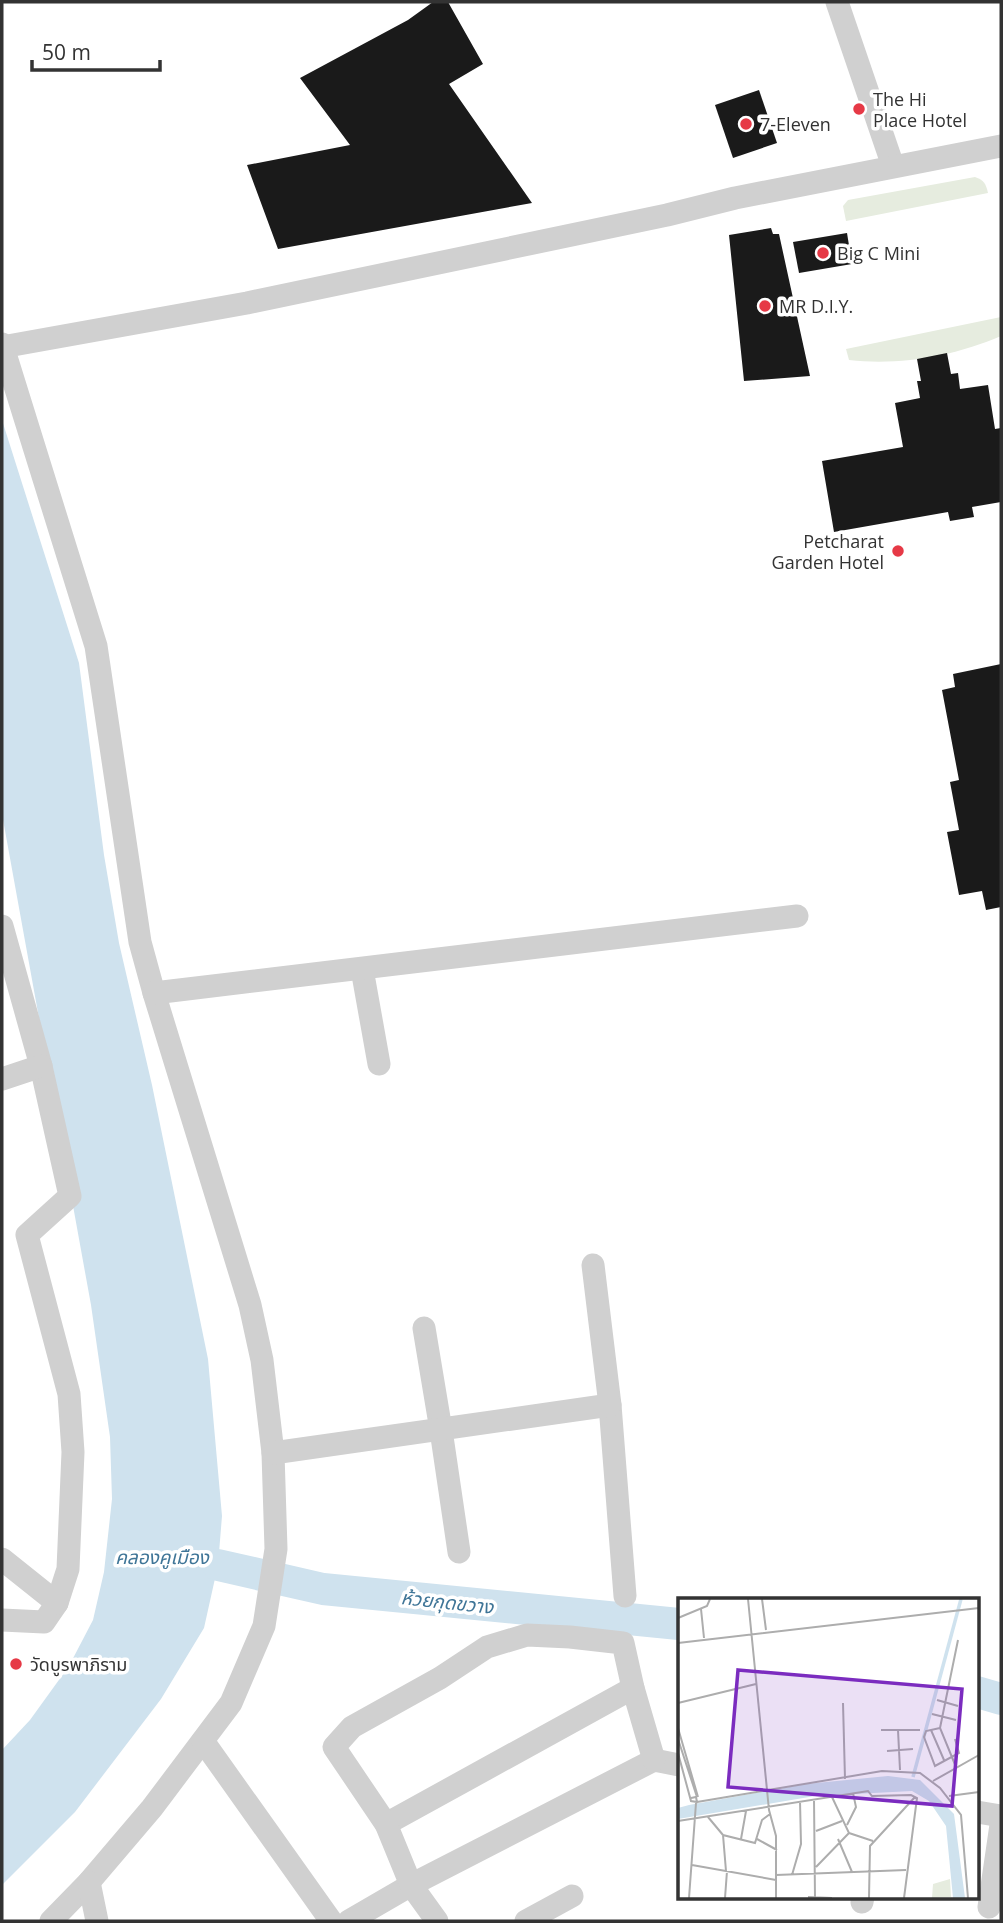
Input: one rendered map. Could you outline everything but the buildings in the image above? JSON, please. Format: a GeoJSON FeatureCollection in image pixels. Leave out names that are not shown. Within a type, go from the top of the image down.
{"type":"FeatureCollection","features":[{"type":"Feature","properties":{"kind":"street"},"geometry":{"type":"LineString","coordinates":[[837,2],[893,166]]}},
{"type":"Feature","properties":{"kind":"street"},"geometry":{"type":"LineString","coordinates":[[51,1921],[89,1882],[152,1808],[231,1703],[264,1626],[276,1549],[273,1453],[262,1360],[250,1305],[140,942],[96,646],[2,346],[247,303],[667,215],[736,198],[1001,146]]}},
{"type":"Feature","properties":{"kind":"street"},"geometry":{"type":"LineString","coordinates":[[154,993],[797,916]]}},
{"type":"Feature","properties":{"kind":"street"},"geometry":{"type":"LineString","coordinates":[[2,926],[41,1066],[70,1196],[27,1235],[69,1394],[73,1452],[68,1569],[57,1603],[44,1622],[2,1620]]}},
{"type":"Feature","properties":{"kind":"street"},"geometry":{"type":"LineString","coordinates":[[362,969],[379,1064]]}},
{"type":"Feature","properties":{"kind":"street"},"geometry":{"type":"LineString","coordinates":[[2,1079],[41,1066]]}},
{"type":"Feature","properties":{"kind":"street"},"geometry":{"type":"LineString","coordinates":[[593,1265],[610,1405],[625,1596]]}},
{"type":"Feature","properties":{"kind":"street"},"geometry":{"type":"LineString","coordinates":[[424,1328],[459,1552]]}},
{"type":"Feature","properties":{"kind":"street"},"geometry":{"type":"LineString","coordinates":[[273,1453],[610,1405]]}},
{"type":"Feature","properties":{"kind":"street"},"geometry":{"type":"LineString","coordinates":[[2,1559],[57,1603]]}},
{"type":"Feature","properties":{"kind":"street"},"geometry":{"type":"LineString","coordinates":[[437,1921],[411,1885],[386,1824],[334,1747],[352,1727],[440,1678],[487,1647],[527,1635],[570,1637],[623,1643],[654,1760]]}},
{"type":"Feature","properties":{"kind":"street"},"geometry":{"type":"LineString","coordinates":[[386,1824],[633,1688]]}},
{"type":"Feature","properties":{"kind":"street"},"geometry":{"type":"LineString","coordinates":[[203,1741],[331,1921]]}},
{"type":"Feature","properties":{"kind":"street"},"geometry":{"type":"LineString","coordinates":[[349,1921],[411,1885],[654,1760],[678,1765]]}},
{"type":"Feature","properties":{"kind":"street"},"geometry":{"type":"LineString","coordinates":[[978,1812],[1001,1816]]}},
{"type":"Feature","properties":{"kind":"street"},"geometry":{"type":"LineString","coordinates":[[989,1907],[1001,1825]]}},
{"type":"Feature","properties":{"kind":"street"},"geometry":{"type":"LineString","coordinates":[[89,1882],[97,1921]]}},
{"type":"Feature","properties":{"kind":"street"},"geometry":{"type":"LineString","coordinates":[[526,1921],[572,1896]]}},
{"type":"Feature","properties":{"kind":"shaded area"},"geometry":{"type":"Polygon","coordinates":[[[975,177],[984,183],[988,193],[846,221],[843,206],[848,200],[975,177]]]}},
{"type":"Feature","properties":{"kind":"shaded area"},"geometry":{"type":"Polygon","coordinates":[[[1001,317],[1001,336],[946,354],[868,362],[849,360],[846,349],[1001,317]]]}},
{"type":"Feature","properties":{"kind":"water","name":"คลองคูเมือง"},"geometry":{"type":"Polygon","coordinates":[[[2,420],[79,663],[104,855],[119,943],[152,1085],[208,1359],[222,1516],[218,1565],[204,1628],[161,1699],[75,1812],[2,1885],[2,1750],[30,1720],[69,1666],[93,1620],[104,1572],[112,1499],[110,1437],[91,1305],[2,814],[2,420]]]}},
{"type":"Feature","properties":{"kind":"waterway","name":"ห้วยกุดขวาง"},"geometry":{"type":"LineString","coordinates":[[218,1565],[323,1589],[678,1624]]}},
{"type":"Feature","properties":{"kind":"waterway","name":"ห้วยกุดขวาง"},"geometry":{"type":"LineString","coordinates":[[978,1692],[1001,1699]]}},
{"type":"Feature","properties":{"kind":"place","name":"The Hi Place Hotel"},"geometry":{"type":"Point","coordinates":[859,109]}},
{"type":"Feature","properties":{"kind":"place","name":"7-Eleven"},"geometry":{"type":"Point","coordinates":[746,124]}},
{"type":"Feature","properties":{"kind":"place","name":"Big C Mini"},"geometry":{"type":"Point","coordinates":[823,253]}},
{"type":"Feature","properties":{"kind":"place","name":"MR D.I.Y."},"geometry":{"type":"Point","coordinates":[765,306]}},
{"type":"Feature","properties":{"kind":"place","name":"Petcharat Garden Hotel"},"geometry":{"type":"Point","coordinates":[898,551]}},
{"type":"Feature","properties":{"kind":"place","name":"วัดบูรพาภิราม"},"geometry":{"type":"Point","coordinates":[16,1664]}}]}
